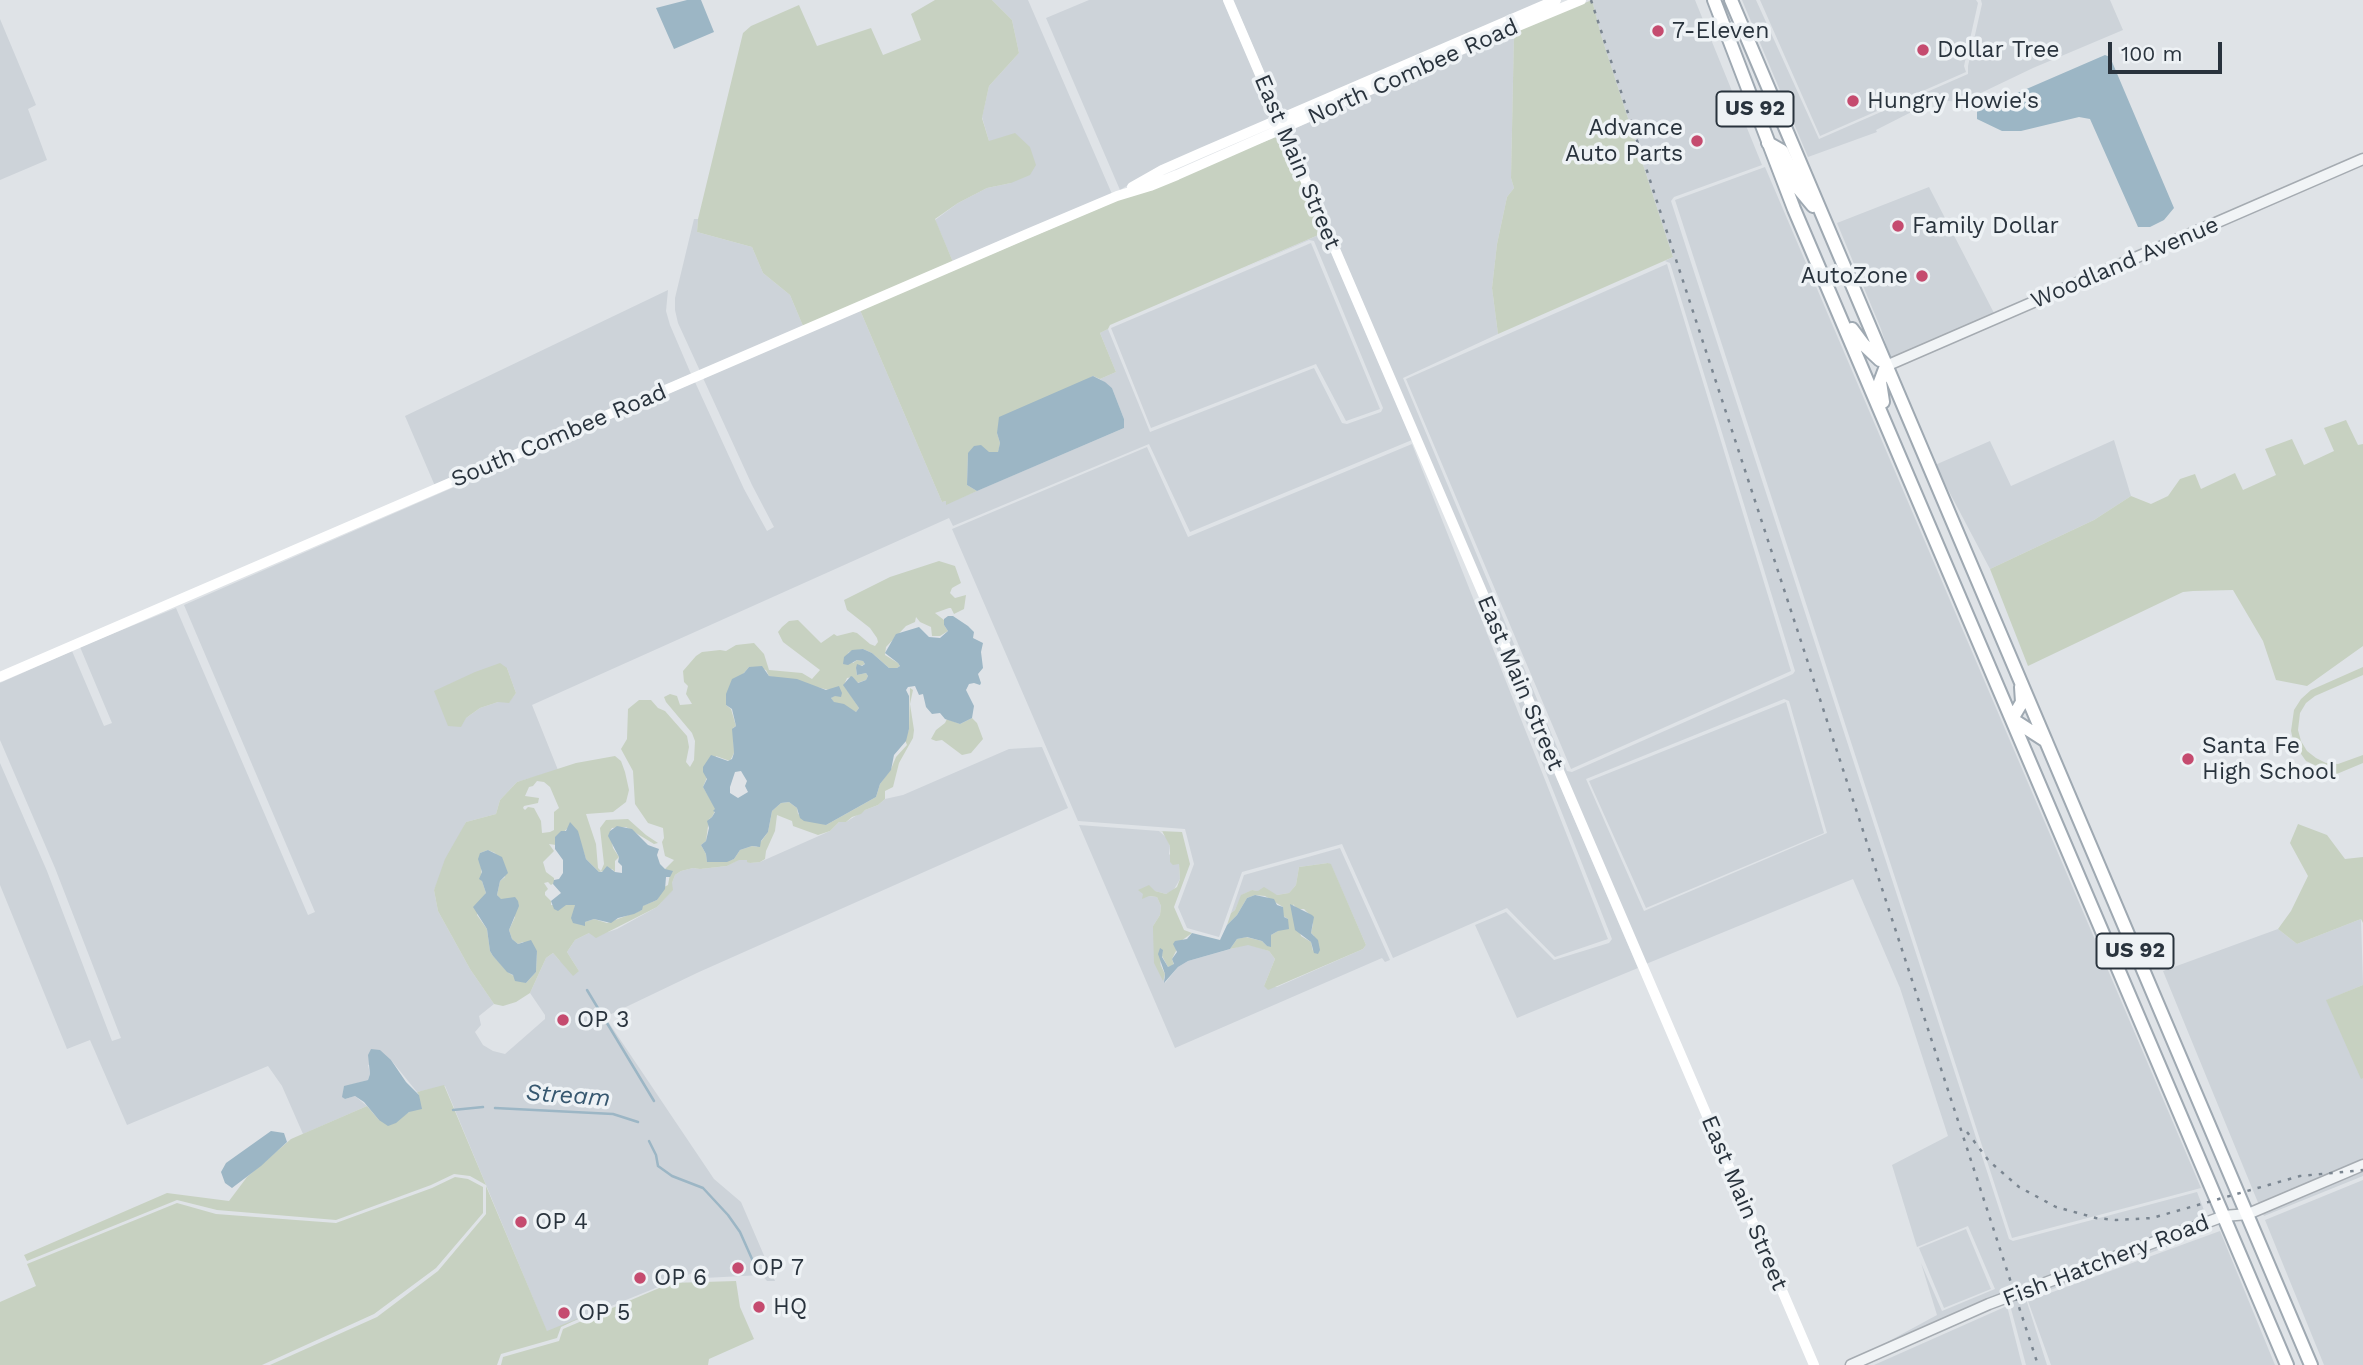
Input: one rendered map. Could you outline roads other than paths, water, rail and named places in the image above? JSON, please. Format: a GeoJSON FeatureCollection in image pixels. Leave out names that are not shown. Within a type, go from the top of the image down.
{"type":"FeatureCollection","features":[{"type":"Feature","properties":{"kind":"main road","name":"East Main Street"},"geometry":{"type":"LineString","coordinates":[[1228,0],[1814,1365]]}},
{"type":"Feature","properties":{"kind":"main road","name":"North Combee Road"},"geometry":{"type":"LineString","coordinates":[[1281,125],[1556,0]]}},
{"type":"Feature","properties":{"kind":"main road","name":"North Combee Road"},"geometry":{"type":"LineString","coordinates":[[1281,125],[1581,0]]}},
{"type":"Feature","properties":{"kind":"main road","name":"US 92"},"geometry":{"type":"LineString","coordinates":[[1714,0],[1768,143],[2287,1365]]}},
{"type":"Feature","properties":{"kind":"main road","name":"US 92"},"geometry":{"type":"LineString","coordinates":[[1731,0],[2311,1365]]}},
{"type":"Feature","properties":{"kind":"main road","name":"South Combee Road"},"geometry":{"type":"LineString","coordinates":[[0,677],[1118,196],[1150,186],[1281,125]]}},
{"type":"Feature","properties":{"kind":"main road"},"geometry":{"type":"LineString","coordinates":[[1768,143],[1782,151],[1798,188],[1822,217]]}},
{"type":"Feature","properties":{"kind":"main road"},"geometry":{"type":"LineString","coordinates":[[1834,299],[1864,345],[1886,366],[1880,382],[1889,431]]}},
{"type":"Feature","properties":{"kind":"main road"},"geometry":{"type":"LineString","coordinates":[[2020,680],[2022,702],[2012,719],[2046,741],[2037,754],[2035,774]]}},
{"type":"Feature","properties":{"kind":"street","name":"Woodland Avenue"},"geometry":{"type":"LineString","coordinates":[[1886,366],[2363,159]]}},
{"type":"Feature","properties":{"kind":"street","name":"Fish Hatchery Road"},"geometry":{"type":"LineString","coordinates":[[1851,1365],[1980,1308],[2224,1216],[2248,1214],[2363,1165]]}},
{"type":"Feature","properties":{"kind":"water"},"geometry":{"type":"Polygon","coordinates":[[[687,0],[701,0],[714,32],[674,49],[656,8],[687,0]]]}},
{"type":"Feature","properties":{"kind":"water"},"geometry":{"type":"Polygon","coordinates":[[[2105,55],[2110,57],[2174,208],[2164,220],[2150,227],[2138,227],[2090,119],[2079,117],[2021,131],[2002,131],[1977,119],[1977,110],[1984,104],[2008,97],[2105,55]]]}},
{"type":"Feature","properties":{"kind":"water"},"geometry":{"type":"Polygon","coordinates":[[[1093,376],[1112,388],[1124,419],[1124,428],[977,491],[967,485],[968,453],[974,446],[981,445],[989,452],[998,452],[999,417],[1093,376]]]}},
{"type":"Feature","properties":{"kind":"water"},"geometry":{"type":"Polygon","coordinates":[[[953,616],[974,632],[973,638],[983,643],[983,668],[978,674],[981,683],[969,684],[966,690],[974,706],[972,718],[960,724],[945,719],[940,713],[932,714],[926,707],[923,694],[919,695],[915,686],[908,687],[909,729],[906,741],[894,755],[891,770],[880,784],[876,797],[826,825],[804,821],[797,808],[789,802],[781,803],[772,811],[768,832],[760,847],[752,846],[740,850],[734,859],[727,862],[707,862],[701,845],[706,841],[709,828],[707,821],[715,809],[703,787],[707,779],[703,767],[711,755],[728,761],[734,753],[732,729],[736,726],[732,709],[726,705],[726,694],[732,679],[749,667],[762,666],[769,676],[797,679],[826,690],[839,686],[841,697],[831,698],[856,712],[859,708],[843,685],[851,676],[858,683],[866,680],[868,676],[866,673],[857,675],[857,664],[862,666],[865,664],[863,661],[843,664],[844,657],[852,650],[863,649],[889,668],[897,668],[900,666],[898,663],[885,653],[896,634],[919,627],[929,637],[940,638],[948,631],[944,619],[953,616]],[[741,771],[735,772],[730,793],[738,798],[748,792],[745,786],[747,781],[741,771]]]}},
{"type":"Feature","properties":{"kind":"water"},"geometry":{"type":"Polygon","coordinates":[[[570,822],[578,831],[586,859],[599,872],[607,866],[622,873],[619,857],[608,836],[617,826],[632,829],[648,845],[659,849],[657,855],[660,864],[673,871],[670,877],[666,877],[665,889],[657,900],[643,906],[642,910],[634,914],[618,918],[611,923],[594,919],[585,922],[585,926],[573,923],[571,918],[575,905],[566,905],[558,911],[554,909],[551,901],[561,893],[553,884],[554,880],[559,879],[563,873],[563,860],[555,849],[555,837],[561,831],[566,831],[570,822]]]}},
{"type":"Feature","properties":{"kind":"water"},"geometry":{"type":"Polygon","coordinates":[[[488,850],[502,857],[508,873],[500,881],[497,895],[501,899],[515,897],[518,901],[519,906],[509,930],[512,939],[518,944],[531,940],[537,951],[536,972],[526,983],[515,981],[513,975],[493,956],[487,929],[473,907],[486,893],[479,879],[482,872],[478,859],[480,853],[488,850]]]}},
{"type":"Feature","properties":{"kind":"water"},"geometry":{"type":"Polygon","coordinates":[[[1255,895],[1274,899],[1277,905],[1283,907],[1284,917],[1288,919],[1289,929],[1271,935],[1271,947],[1247,937],[1237,939],[1230,949],[1188,961],[1178,967],[1164,983],[1165,974],[1158,954],[1160,948],[1168,967],[1174,964],[1172,959],[1177,952],[1173,944],[1175,941],[1187,939],[1192,933],[1220,940],[1227,925],[1247,898],[1255,895]]]}},
{"type":"Feature","properties":{"kind":"water"},"geometry":{"type":"Polygon","coordinates":[[[1290,904],[1314,917],[1311,933],[1318,940],[1318,954],[1314,953],[1311,942],[1295,930],[1290,904]]]}},
{"type":"Feature","properties":{"kind":"water"},"geometry":{"type":"Polygon","coordinates":[[[371,1049],[380,1050],[391,1060],[419,1095],[422,1109],[409,1112],[388,1126],[355,1096],[345,1099],[342,1097],[344,1086],[368,1080],[368,1055],[371,1049]]]}},
{"type":"Feature","properties":{"kind":"water"},"geometry":{"type":"Polygon","coordinates":[[[271,1131],[284,1133],[287,1142],[232,1188],[225,1183],[221,1172],[226,1163],[271,1131]]]}},
{"type":"Feature","properties":{"kind":"waterway","name":"Stream"},"geometry":{"type":"LineString","coordinates":[[587,990],[654,1101]]}},
{"type":"Feature","properties":{"kind":"waterway","name":"Stream"},"geometry":{"type":"LineString","coordinates":[[453,1110],[483,1107]]}},
{"type":"Feature","properties":{"kind":"waterway","name":"Stream"},"geometry":{"type":"LineString","coordinates":[[495,1108],[613,1114],[638,1122]]}},
{"type":"Feature","properties":{"kind":"waterway","name":"Stream"},"geometry":{"type":"LineString","coordinates":[[649,1141],[658,1166],[672,1176],[703,1188],[728,1215],[740,1232],[756,1268]]}},
{"type":"Feature","properties":{"kind":"railway"},"geometry":{"type":"LineString","coordinates":[[1591,0],[2038,1365]]}},
{"type":"Feature","properties":{"kind":"railway"},"geometry":{"type":"LineString","coordinates":[[1967,1132],[1989,1161],[2019,1187],[2056,1207],[2096,1218],[2116,1220],[2152,1218],[2300,1176],[2363,1170]]}},
{"type":"Feature","properties":{"kind":"place","name":"7-Eleven"},"geometry":{"type":"Point","coordinates":[1658,31]}},
{"type":"Feature","properties":{"kind":"place","name":"Dollar Tree"},"geometry":{"type":"Point","coordinates":[1923,50]}},
{"type":"Feature","properties":{"kind":"place","name":"Hungry Howie's"},"geometry":{"type":"Point","coordinates":[1853,101]}},
{"type":"Feature","properties":{"kind":"place","name":"Advance Auto Parts"},"geometry":{"type":"Point","coordinates":[1697,141]}},
{"type":"Feature","properties":{"kind":"place","name":"Family Dollar"},"geometry":{"type":"Point","coordinates":[1898,226]}},
{"type":"Feature","properties":{"kind":"place","name":"AutoZone"},"geometry":{"type":"Point","coordinates":[1922,276]}},
{"type":"Feature","properties":{"kind":"place","name":"Santa Fe High School"},"geometry":{"type":"Point","coordinates":[2188,759]}},
{"type":"Feature","properties":{"kind":"place","name":"OP 3"},"geometry":{"type":"Point","coordinates":[563,1020]}},
{"type":"Feature","properties":{"kind":"place","name":"OP 4"},"geometry":{"type":"Point","coordinates":[521,1222]}},
{"type":"Feature","properties":{"kind":"place","name":"OP 7"},"geometry":{"type":"Point","coordinates":[738,1268]}},
{"type":"Feature","properties":{"kind":"place","name":"OP 6"},"geometry":{"type":"Point","coordinates":[640,1278]}},
{"type":"Feature","properties":{"kind":"place","name":"HQ"},"geometry":{"type":"Point","coordinates":[759,1307]}},
{"type":"Feature","properties":{"kind":"place","name":"OP 5"},"geometry":{"type":"Point","coordinates":[564,1313]}}]}
